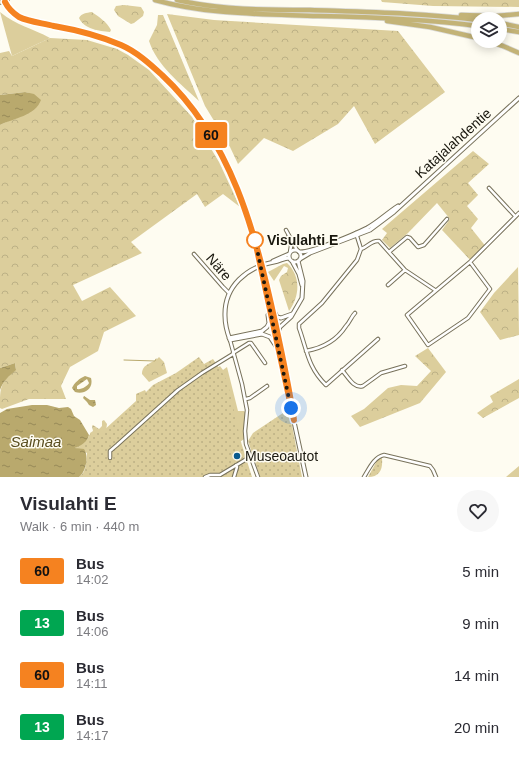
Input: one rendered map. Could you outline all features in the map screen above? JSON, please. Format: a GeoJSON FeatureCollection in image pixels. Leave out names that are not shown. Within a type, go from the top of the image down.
{"type":"FeatureCollection","features":[{"type":"Feature","properties":{"kind":"highway"},"geometry":{"type":"LineString","coordinates":[[155,0],[194,9],[240,14],[406,19],[471,25]]}},
{"type":"Feature","properties":{"kind":"highway"},"geometry":{"type":"LineString","coordinates":[[177,0],[201,5],[237,9],[431,15],[496,16],[519,14]]}},
{"type":"Feature","properties":{"kind":"highway"},"geometry":{"type":"LineString","coordinates":[[431,15],[471,19]]}},
{"type":"Feature","properties":{"kind":"highway"},"geometry":{"type":"LineString","coordinates":[[357,17],[418,25],[471,36]]}},
{"type":"Feature","properties":{"kind":"highway"},"geometry":{"type":"LineString","coordinates":[[507,24],[519,27]]}},
{"type":"Feature","properties":{"kind":"highway"},"geometry":{"type":"LineString","coordinates":[[507,30],[519,32]]}},
{"type":"Feature","properties":{"kind":"highway"},"geometry":{"type":"LineString","coordinates":[[507,48],[519,53]]}},
{"type":"Feature","properties":{"kind":"street"},"geometry":{"type":"LineString","coordinates":[[4,1],[12,11],[22,18],[95,36],[114,42],[137,54],[172,84],[190,104],[210,133],[226,164],[252,232],[260,259],[279,342],[294,420]]}},
{"type":"Feature","properties":{"kind":"street","name":"Katajalahdentie"},"geometry":{"type":"LineString","coordinates":[[298,251],[308,251],[370,230],[394,212],[519,98]]}},
{"type":"Feature","properties":{"kind":"street"},"geometry":{"type":"LineString","coordinates":[[489,188],[516,216]]}},
{"type":"Feature","properties":{"kind":"street"},"geometry":{"type":"LineString","coordinates":[[470,262],[490,289],[468,318],[428,345],[407,315],[470,262],[519,213]]}},
{"type":"Feature","properties":{"kind":"street"},"geometry":{"type":"LineString","coordinates":[[389,252],[407,237],[410,238],[418,247],[424,245],[447,220]]}},
{"type":"Feature","properties":{"kind":"street"},"geometry":{"type":"LineString","coordinates":[[279,342],[279,328],[293,313],[300,301],[303,291],[303,281],[299,260],[301,254],[286,230],[291,246],[289,258]]}},
{"type":"Feature","properties":{"kind":"street"},"geometry":{"type":"LineString","coordinates":[[357,234],[361,249],[357,260],[322,303],[299,324],[299,328],[312,369],[326,385],[378,340]]}},
{"type":"Feature","properties":{"kind":"street","name":"Katajalahdentie"},"geometry":{"type":"LineString","coordinates":[[299,260],[314,251],[357,234]]}},
{"type":"Feature","properties":{"kind":"street"},"geometry":{"type":"LineString","coordinates":[[361,249],[367,247],[375,240],[379,240],[405,270],[435,290]]}},
{"type":"Feature","properties":{"kind":"street"},"geometry":{"type":"LineString","coordinates":[[272,262],[290,253],[298,251]]}},
{"type":"Feature","properties":{"kind":"street","name":"Näre"},"geometry":{"type":"LineString","coordinates":[[194,254],[229,293]]}},
{"type":"Feature","properties":{"kind":"street"},"geometry":{"type":"LineString","coordinates":[[289,258],[299,274],[303,291]]}},
{"type":"Feature","properties":{"kind":"street"},"geometry":{"type":"LineString","coordinates":[[258,477],[250,457],[245,436],[248,410],[246,399],[224,316],[229,293],[233,286],[247,272],[272,262],[289,258]]}},
{"type":"Feature","properties":{"kind":"street"},"geometry":{"type":"LineString","coordinates":[[292,261],[299,260]]}},
{"type":"Feature","properties":{"kind":"street"},"geometry":{"type":"LineString","coordinates":[[388,285],[405,270]]}},
{"type":"Feature","properties":{"kind":"street"},"geometry":{"type":"LineString","coordinates":[[268,296],[277,317],[284,318],[293,313]]}},
{"type":"Feature","properties":{"kind":"street"},"geometry":{"type":"LineString","coordinates":[[229,339],[262,331],[267,327],[270,321],[268,296]]}},
{"type":"Feature","properties":{"kind":"street"},"geometry":{"type":"LineString","coordinates":[[268,296],[281,364],[306,477]]}},
{"type":"Feature","properties":{"kind":"street"},"geometry":{"type":"LineString","coordinates":[[306,351],[322,347],[327,344],[340,333],[355,313]]}},
{"type":"Feature","properties":{"kind":"street"},"geometry":{"type":"LineString","coordinates":[[229,339],[259,334],[269,336],[274,341],[281,364]]}},
{"type":"Feature","properties":{"kind":"street"},"geometry":{"type":"LineString","coordinates":[[110,458],[110,451],[178,390],[249,343],[265,362]]}},
{"type":"Feature","properties":{"kind":"street"},"geometry":{"type":"LineString","coordinates":[[342,370],[355,386],[360,388],[381,373],[405,366]]}},
{"type":"Feature","properties":{"kind":"street"},"geometry":{"type":"LineString","coordinates":[[246,399],[250,398],[267,386]]}},
{"type":"Feature","properties":{"kind":"street"},"geometry":{"type":"LineString","coordinates":[[364,477],[377,458],[382,455],[388,455],[430,466],[436,477]]}},
{"type":"Feature","properties":{"kind":"street"},"geometry":{"type":"LineString","coordinates":[[205,477],[210,475],[220,475],[250,457]]}},
{"type":"Feature","properties":{"kind":"street"},"geometry":{"type":"LineString","coordinates":[[234,477],[238,467],[236,465]]}},
{"type":"Feature","properties":{"kind":"green space"},"geometry":{"type":"Polygon","coordinates":[[[381,0],[519,0],[519,7],[433,6],[382,2],[381,0]]]}},
{"type":"Feature","properties":{"kind":"green space"},"geometry":{"type":"Polygon","coordinates":[[[124,5],[141,7],[144,12],[143,16],[131,24],[118,16],[114,10],[116,6],[124,5]]]}},
{"type":"Feature","properties":{"kind":"green space"},"geometry":{"type":"Polygon","coordinates":[[[0,12],[19,24],[50,38],[12,56],[0,12]]]}},
{"type":"Feature","properties":{"kind":"green space"},"geometry":{"type":"Polygon","coordinates":[[[92,12],[103,20],[111,30],[110,32],[92,29],[81,22],[79,18],[81,15],[92,12]]]}},
{"type":"Feature","properties":{"kind":"green space"},"geometry":{"type":"Polygon","coordinates":[[[167,14],[214,20],[398,31],[445,92],[375,144],[354,106],[338,124],[293,151],[264,138],[238,164],[230,147],[205,106],[167,14]]]}},
{"type":"Feature","properties":{"kind":"green space"},"geometry":{"type":"Polygon","coordinates":[[[158,15],[163,15],[199,101],[170,74],[153,50],[149,41],[157,25],[158,15]]]}},
{"type":"Feature","properties":{"kind":"green space"},"geometry":{"type":"Polygon","coordinates":[[[50,38],[87,40],[117,49],[149,70],[192,117],[219,162],[240,207],[223,194],[205,207],[197,194],[131,242],[142,253],[73,285],[82,301],[110,287],[136,316],[104,332],[98,351],[70,367],[61,386],[66,399],[29,399],[2,409],[0,408],[0,395],[2,386],[7,378],[16,369],[15,363],[0,368],[0,125],[8,121],[29,93],[25,92],[0,95],[0,53],[9,51],[12,56],[50,38]]]}},
{"type":"Feature","properties":{"kind":"green space"},"geometry":{"type":"Polygon","coordinates":[[[473,151],[489,164],[468,183],[478,195],[467,206],[478,219],[471,228],[487,248],[472,262],[442,230],[450,219],[437,203],[408,233],[390,248],[382,240],[387,233],[382,229],[473,151]]]}},
{"type":"Feature","properties":{"kind":"green space"},"geometry":{"type":"Polygon","coordinates":[[[287,263],[292,268],[297,280],[297,293],[293,305],[289,311],[279,280],[281,276],[287,272],[288,268],[284,266],[274,281],[268,272],[287,263]]]}},
{"type":"Feature","properties":{"kind":"green space"},"geometry":{"type":"Polygon","coordinates":[[[518,267],[519,335],[500,340],[480,312],[494,293],[518,267]]]}},
{"type":"Feature","properties":{"kind":"green space"},"geometry":{"type":"Polygon","coordinates":[[[428,348],[446,372],[420,403],[360,427],[351,416],[364,409],[388,388],[401,385],[417,386],[431,371],[415,356],[428,348]]]}},
{"type":"Feature","properties":{"kind":"green space"},"geometry":{"type":"Polygon","coordinates":[[[159,357],[164,362],[167,373],[149,382],[142,374],[142,370],[159,357]]]}},
{"type":"Feature","properties":{"kind":"green space"},"geometry":{"type":"Polygon","coordinates":[[[199,357],[204,364],[213,359],[225,377],[228,384],[241,442],[252,477],[79,477],[85,469],[87,453],[75,448],[88,438],[89,435],[103,431],[136,401],[136,394],[145,390],[146,392],[153,385],[176,373],[199,357]]]}},
{"type":"Feature","properties":{"kind":"green space"},"geometry":{"type":"Polygon","coordinates":[[[220,366],[223,370],[227,367],[238,411],[245,412],[244,439],[237,444],[215,369],[220,366]]]}},
{"type":"Feature","properties":{"kind":"green space"},"geometry":{"type":"Polygon","coordinates":[[[519,379],[519,398],[483,418],[477,413],[493,402],[490,396],[519,379]]]}},
{"type":"Feature","properties":{"kind":"green space"},"geometry":{"type":"Polygon","coordinates":[[[289,410],[302,477],[260,477],[248,441],[253,433],[289,410]]]}},
{"type":"Feature","properties":{"kind":"green space"},"geometry":{"type":"Polygon","coordinates":[[[104,420],[107,424],[106,431],[90,437],[90,433],[93,431],[92,426],[93,425],[99,429],[102,426],[102,421],[104,420]]]}},
{"type":"Feature","properties":{"kind":"green space"},"geometry":{"type":"Polygon","coordinates":[[[382,458],[380,472],[375,476],[368,477],[378,459],[382,458]]]}},
{"type":"Feature","properties":{"kind":"green space"},"geometry":{"type":"Polygon","coordinates":[[[519,466],[519,477],[506,477],[519,466]]]}},
{"type":"Feature","properties":{"kind":"water"},"geometry":{"type":"Polygon","coordinates":[[[25,92],[34,94],[41,100],[38,105],[34,110],[24,116],[0,125],[0,95],[25,92]]]}},
{"type":"Feature","properties":{"kind":"water"},"geometry":{"type":"Polygon","coordinates":[[[15,363],[16,370],[5,381],[0,390],[0,368],[15,363]]]}},
{"type":"Feature","properties":{"kind":"water"},"geometry":{"type":"Polygon","coordinates":[[[85,376],[91,378],[92,382],[90,388],[82,393],[75,392],[72,388],[73,386],[77,381],[85,376]],[[87,379],[77,386],[77,389],[84,388],[89,383],[87,379]]]}},
{"type":"Feature","properties":{"kind":"water"},"geometry":{"type":"Polygon","coordinates":[[[84,396],[90,400],[95,400],[96,405],[93,407],[89,405],[83,398],[84,396]]]}},
{"type":"Feature","properties":{"kind":"water","name":"Saimaa"},"geometry":{"type":"Polygon","coordinates":[[[32,405],[47,405],[59,408],[68,407],[71,409],[74,416],[80,420],[89,435],[84,443],[75,448],[84,449],[86,452],[85,468],[79,477],[0,477],[0,413],[7,409],[32,405]]]}},
{"type":"Feature","properties":{"kind":"waterway"},"geometry":{"type":"LineString","coordinates":[[124,360],[155,361],[156,359]]}},
{"type":"Feature","properties":{"kind":"bus line","name":"60"},"geometry":{"type":"LineString","coordinates":[[5,2],[15,14],[22,18],[95,36],[121,45],[137,54],[172,84],[190,104],[206,127],[217,145],[237,189],[257,245],[285,366],[294,420],[256,245]]}},
{"type":"Feature","properties":{"kind":"place","name":"Visulahti E"},"geometry":{"type":"Point","coordinates":[255,240]}},
{"type":"Feature","properties":{"kind":"place","name":"Museoautot"},"geometry":{"type":"Point","coordinates":[237,456]}},
{"type":"Feature","properties":{"kind":"route"},"geometry":{"type":"LineString","coordinates":[[255,240],[291,408]]}}]}
